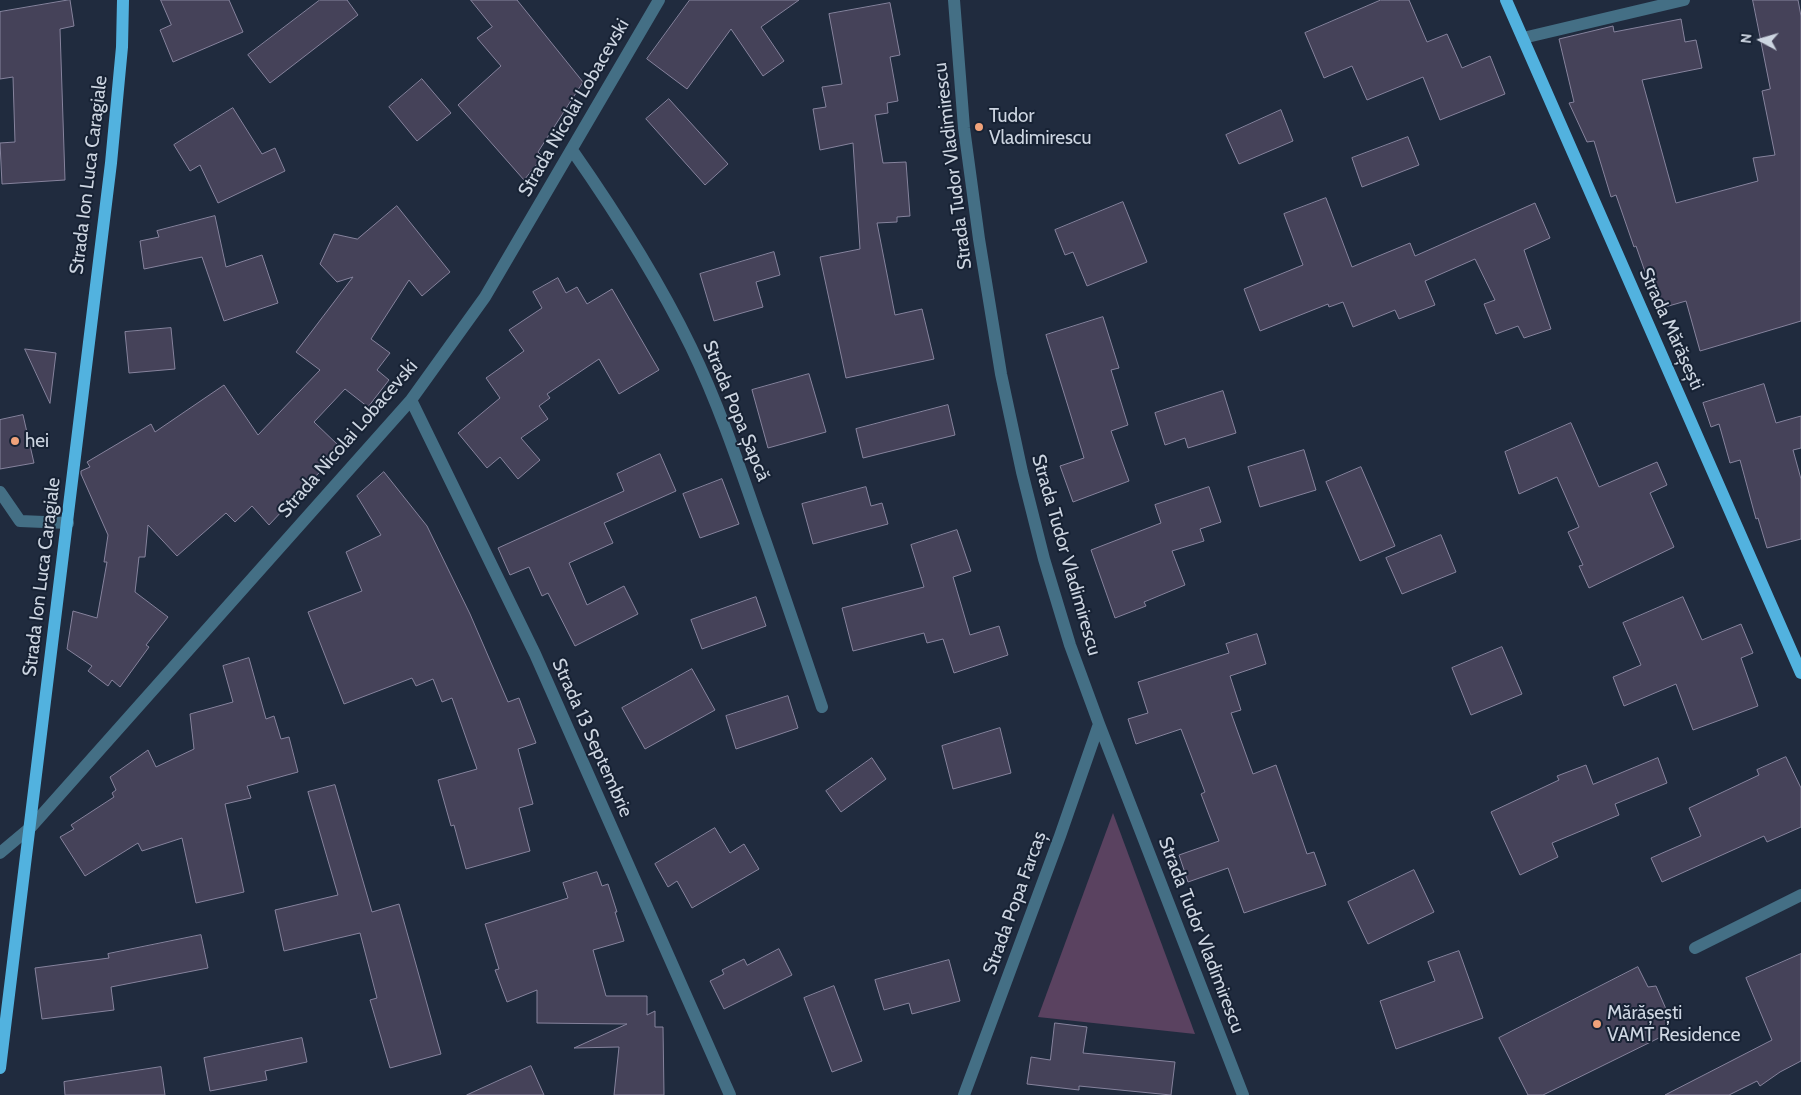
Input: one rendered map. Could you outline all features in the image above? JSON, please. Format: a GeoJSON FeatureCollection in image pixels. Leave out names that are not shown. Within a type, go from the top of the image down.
{"type":"FeatureCollection","features":[{"type":"Feature","properties":{"kind":"main road","name":"Strada Ion Luca Caragiale"},"geometry":{"type":"LineString","coordinates":[[0,1068],[111,164],[122,47],[123,0]]}},
{"type":"Feature","properties":{"kind":"main road","name":"Strada Mărășești"},"geometry":{"type":"LineString","coordinates":[[1506,0],[1801,673]]}},
{"type":"Feature","properties":{"kind":"street","name":"Strada Nicolai Lobacevski"},"geometry":{"type":"LineString","coordinates":[[0,853],[31,827],[411,400],[485,297],[659,0]]}},
{"type":"Feature","properties":{"kind":"street","name":"Strada Tudor Vladimirescu"},"geometry":{"type":"LineString","coordinates":[[954,0],[964,128],[979,239],[1001,374],[1022,472],[1044,559],[1070,645],[1099,724],[1243,1095]]}},
{"type":"Feature","properties":{"kind":"street"},"geometry":{"type":"LineString","coordinates":[[1523,38],[1684,0]]}},
{"type":"Feature","properties":{"kind":"street","name":"Strada Popa Șapcă"},"geometry":{"type":"LineString","coordinates":[[572,150],[599,188],[648,268],[691,347],[713,396],[738,461],[822,707]]}},
{"type":"Feature","properties":{"kind":"street","name":"Strada 13 Septembrie"},"geometry":{"type":"LineString","coordinates":[[411,400],[535,654],[730,1095]]}},
{"type":"Feature","properties":{"kind":"street"},"geometry":{"type":"LineString","coordinates":[[0,492],[20,520],[68,523]]}},
{"type":"Feature","properties":{"kind":"street","name":"Strada Popa Farcaș"},"geometry":{"type":"LineString","coordinates":[[964,1095],[1060,836],[1099,724]]}},
{"type":"Feature","properties":{"kind":"street"},"geometry":{"type":"LineString","coordinates":[[1695,948],[1801,895]]}},
{"type":"Feature","properties":{"kind":"shaded area"},"geometry":{"type":"Polygon","coordinates":[[[1113,813],[1195,1034],[1038,1017],[1113,813]]]}},
{"type":"Feature","properties":{"kind":"building"},"geometry":{"type":"Polygon","coordinates":[[[70,0],[74,26],[60,29],[65,180],[2,184],[0,143],[15,142],[13,77],[0,79],[0,12],[70,0]]]}},
{"type":"Feature","properties":{"kind":"building"},"geometry":{"type":"Polygon","coordinates":[[[161,0],[229,0],[243,32],[173,62],[160,30],[171,25],[161,0]]]}},
{"type":"Feature","properties":{"kind":"building"},"geometry":{"type":"Polygon","coordinates":[[[320,0],[347,0],[358,15],[270,83],[248,55],[320,0]]]}},
{"type":"Feature","properties":{"kind":"building"},"geometry":{"type":"Polygon","coordinates":[[[471,0],[517,0],[583,82],[538,152],[543,157],[524,180],[458,105],[501,66],[477,38],[492,27],[471,0]]]}},
{"type":"Feature","properties":{"kind":"building"},"geometry":{"type":"Polygon","coordinates":[[[690,0],[799,0],[761,27],[784,61],[763,76],[731,29],[687,89],[647,59],[690,0]]]}},
{"type":"Feature","properties":{"kind":"building"},"geometry":{"type":"Polygon","coordinates":[[[1381,0],[1409,0],[1427,42],[1447,34],[1462,68],[1490,56],[1505,94],[1440,120],[1423,77],[1367,100],[1352,66],[1324,78],[1305,33],[1381,0]]]}},
{"type":"Feature","properties":{"kind":"building"},"geometry":{"type":"Polygon","coordinates":[[[1753,0],[1798,0],[1801,16],[1801,321],[1700,351],[1686,301],[1658,309],[1616,195],[1611,197],[1594,141],[1587,142],[1569,103],[1574,102],[1559,39],[1613,26],[1614,32],[1681,19],[1685,42],[1696,40],[1702,68],[1642,80],[1676,203],[1758,181],[1753,158],[1775,155],[1762,91],[1770,89],[1753,0]]]}},
{"type":"Feature","properties":{"kind":"building"},"geometry":{"type":"Polygon","coordinates":[[[890,3],[900,55],[890,57],[898,101],[887,103],[888,113],[875,115],[883,163],[906,162],[910,216],[897,217],[897,222],[877,223],[895,315],[922,309],[934,359],[846,378],[820,257],[860,249],[853,143],[820,150],[813,109],[826,107],[822,87],[842,84],[829,14],[890,3]]]}},
{"type":"Feature","properties":{"kind":"building"},"geometry":{"type":"Polygon","coordinates":[[[422,79],[451,113],[417,141],[389,107],[422,79]]]}},
{"type":"Feature","properties":{"kind":"building"},"geometry":{"type":"Polygon","coordinates":[[[669,99],[728,164],[705,185],[646,119],[669,99]]]}},
{"type":"Feature","properties":{"kind":"building"},"geometry":{"type":"Polygon","coordinates":[[[233,108],[262,154],[275,148],[285,171],[218,203],[200,165],[190,171],[174,145],[233,108]]]}},
{"type":"Feature","properties":{"kind":"building"},"geometry":{"type":"Polygon","coordinates":[[[1281,110],[1293,141],[1239,164],[1226,135],[1281,110]]]}},
{"type":"Feature","properties":{"kind":"building"},"geometry":{"type":"Polygon","coordinates":[[[1408,137],[1419,165],[1362,187],[1352,158],[1408,137]]]}},
{"type":"Feature","properties":{"kind":"building"},"geometry":{"type":"Polygon","coordinates":[[[1326,198],[1352,267],[1410,243],[1415,256],[1535,203],[1550,238],[1524,250],[1551,329],[1524,338],[1518,326],[1496,334],[1484,304],[1495,300],[1475,259],[1425,281],[1435,305],[1399,319],[1395,310],[1353,327],[1343,302],[1329,307],[1328,304],[1260,331],[1244,289],[1303,265],[1284,214],[1326,198]]]}},
{"type":"Feature","properties":{"kind":"building"},"geometry":{"type":"Polygon","coordinates":[[[1123,202],[1147,262],[1087,286],[1073,252],[1065,255],[1055,230],[1123,202]]]}},
{"type":"Feature","properties":{"kind":"building"},"geometry":{"type":"Polygon","coordinates":[[[397,206],[450,272],[422,296],[409,280],[371,339],[390,353],[377,370],[389,380],[368,407],[345,389],[314,422],[339,446],[316,470],[319,473],[282,507],[284,509],[269,525],[252,506],[235,522],[226,513],[177,556],[148,525],[145,557],[139,557],[135,592],[168,617],[146,645],[149,647],[120,687],[112,680],[108,686],[88,671],[92,666],[67,649],[73,611],[97,618],[107,562],[104,562],[108,535],[81,471],[90,467],[87,462],[151,424],[155,432],[224,385],[258,435],[320,370],[296,352],[353,277],[337,282],[320,264],[334,234],[357,239],[397,206]]]}},
{"type":"Feature","properties":{"kind":"building"},"geometry":{"type":"Polygon","coordinates":[[[215,216],[226,267],[262,255],[278,303],[224,321],[202,257],[144,269],[140,241],[159,237],[157,231],[215,216]]]}},
{"type":"Feature","properties":{"kind":"building"},"geometry":{"type":"Polygon","coordinates":[[[774,252],[780,275],[756,282],[763,307],[714,321],[700,274],[774,252]]]}},
{"type":"Feature","properties":{"kind":"building"},"geometry":{"type":"Polygon","coordinates":[[[558,278],[566,293],[577,287],[587,304],[612,289],[659,370],[619,394],[599,359],[547,394],[550,398],[539,406],[548,419],[521,438],[540,460],[518,479],[500,457],[487,468],[458,433],[500,398],[486,378],[524,351],[509,330],[542,308],[533,292],[558,278]]]}},
{"type":"Feature","properties":{"kind":"building"},"geometry":{"type":"Polygon","coordinates":[[[1103,317],[1119,368],[1111,370],[1128,425],[1111,431],[1129,481],[1073,502],[1060,466],[1084,458],[1046,335],[1103,317]]]}},
{"type":"Feature","properties":{"kind":"building"},"geometry":{"type":"Polygon","coordinates":[[[171,328],[175,369],[129,373],[125,332],[171,328]]]}},
{"type":"Feature","properties":{"kind":"building"},"geometry":{"type":"Polygon","coordinates":[[[25,349],[56,353],[50,403],[25,349]]]}},
{"type":"Feature","properties":{"kind":"building"},"geometry":{"type":"Polygon","coordinates":[[[809,374],[826,432],[768,448],[752,390],[809,374]]]}},
{"type":"Feature","properties":{"kind":"building"},"geometry":{"type":"Polygon","coordinates":[[[1764,384],[1776,423],[1801,416],[1801,448],[1793,450],[1801,479],[1801,539],[1767,548],[1758,518],[1756,519],[1740,460],[1730,463],[1719,424],[1711,427],[1703,403],[1764,384]]]}},
{"type":"Feature","properties":{"kind":"building"},"geometry":{"type":"Polygon","coordinates":[[[1223,391],[1236,433],[1188,448],[1185,438],[1165,445],[1155,413],[1223,391]]]}},
{"type":"Feature","properties":{"kind":"building"},"geometry":{"type":"Polygon","coordinates":[[[948,405],[955,435],[863,458],[856,429],[948,405]]]}},
{"type":"Feature","properties":{"kind":"building","name":"hei"},"geometry":{"type":"Polygon","coordinates":[[[23,415],[34,463],[0,469],[0,420],[23,415]]]}},
{"type":"Feature","properties":{"kind":"building"},"geometry":{"type":"Polygon","coordinates":[[[1571,423],[1599,487],[1657,462],[1667,485],[1650,493],[1674,547],[1589,588],[1579,566],[1583,565],[1568,532],[1579,527],[1557,477],[1519,494],[1505,452],[1571,423]]]}},
{"type":"Feature","properties":{"kind":"building"},"geometry":{"type":"Polygon","coordinates":[[[1304,450],[1316,490],[1260,507],[1248,467],[1304,450]]]}},
{"type":"Feature","properties":{"kind":"building"},"geometry":{"type":"Polygon","coordinates":[[[660,454],[676,491],[604,523],[613,543],[569,563],[587,605],[624,586],[638,614],[575,646],[548,593],[542,596],[529,567],[510,575],[498,548],[624,491],[617,474],[660,454]]]}},
{"type":"Feature","properties":{"kind":"building"},"geometry":{"type":"Polygon","coordinates":[[[1361,467],[1395,546],[1360,561],[1326,482],[1361,467]]]}},
{"type":"Feature","properties":{"kind":"building"},"geometry":{"type":"Polygon","coordinates":[[[384,472],[427,526],[470,614],[508,702],[519,698],[536,743],[518,749],[533,804],[519,808],[530,851],[466,869],[454,825],[451,826],[438,780],[477,769],[452,698],[442,702],[433,679],[416,686],[412,678],[344,704],[308,612],[362,591],[346,552],[381,535],[357,496],[384,472]]]}},
{"type":"Feature","properties":{"kind":"building"},"geometry":{"type":"Polygon","coordinates":[[[722,479],[739,524],[700,538],[683,494],[722,479]]]}},
{"type":"Feature","properties":{"kind":"building"},"geometry":{"type":"Polygon","coordinates":[[[866,487],[871,506],[882,503],[888,524],[813,544],[802,504],[866,487]]]}},
{"type":"Feature","properties":{"kind":"building"},"geometry":{"type":"Polygon","coordinates":[[[1209,487],[1221,522],[1200,529],[1204,541],[1172,551],[1185,585],[1144,602],[1146,606],[1115,618],[1091,550],[1161,523],[1155,505],[1209,487]]]}},
{"type":"Feature","properties":{"kind":"building"},"geometry":{"type":"Polygon","coordinates":[[[957,530],[971,571],[953,577],[970,635],[999,626],[1008,655],[954,673],[943,639],[927,643],[924,633],[853,651],[842,608],[924,587],[911,545],[957,530]]]}},
{"type":"Feature","properties":{"kind":"building"},"geometry":{"type":"Polygon","coordinates":[[[1441,535],[1456,572],[1402,594],[1386,558],[1441,535]]]}},
{"type":"Feature","properties":{"kind":"building"},"geometry":{"type":"Polygon","coordinates":[[[756,597],[766,626],[702,649],[691,620],[756,597]]]}},
{"type":"Feature","properties":{"kind":"building"},"geometry":{"type":"Polygon","coordinates":[[[1683,597],[1702,640],[1741,624],[1753,653],[1741,658],[1758,706],[1693,730],[1676,684],[1624,706],[1613,677],[1641,665],[1623,623],[1683,597]]]}},
{"type":"Feature","properties":{"kind":"building"},"geometry":{"type":"Polygon","coordinates":[[[1257,634],[1266,664],[1230,676],[1241,710],[1231,713],[1253,774],[1276,765],[1307,854],[1314,852],[1326,885],[1244,913],[1228,868],[1188,882],[1179,855],[1219,841],[1201,794],[1205,792],[1181,729],[1136,744],[1128,719],[1148,713],[1138,682],[1229,653],[1226,644],[1257,634]]]}},
{"type":"Feature","properties":{"kind":"building"},"geometry":{"type":"Polygon","coordinates":[[[1502,647],[1522,694],[1471,715],[1452,668],[1502,647]]]}},
{"type":"Feature","properties":{"kind":"building"},"geometry":{"type":"Polygon","coordinates":[[[249,658],[266,719],[274,716],[281,739],[289,737],[298,772],[247,786],[251,798],[225,804],[244,892],[196,903],[182,838],[142,851],[138,843],[85,876],[60,837],[74,829],[71,825],[114,797],[112,793],[116,790],[110,777],[148,750],[156,767],[194,749],[190,714],[233,702],[223,666],[249,658]]]}},
{"type":"Feature","properties":{"kind":"building"},"geometry":{"type":"Polygon","coordinates":[[[692,669],[715,710],[645,749],[622,708],[692,669]]]}},
{"type":"Feature","properties":{"kind":"building"},"geometry":{"type":"Polygon","coordinates":[[[788,696],[798,728],[736,749],[726,716],[788,696]]]}},
{"type":"Feature","properties":{"kind":"building"},"geometry":{"type":"Polygon","coordinates":[[[1000,728],[1011,773],[953,789],[942,746],[1000,728]]]}},
{"type":"Feature","properties":{"kind":"building"},"geometry":{"type":"Polygon","coordinates":[[[1786,757],[1801,788],[1801,827],[1767,842],[1764,836],[1662,882],[1651,858],[1701,836],[1689,808],[1759,775],[1757,770],[1786,757]]]}},
{"type":"Feature","properties":{"kind":"building"},"geometry":{"type":"Polygon","coordinates":[[[872,758],[886,779],[841,812],[826,791],[872,758]]]}},
{"type":"Feature","properties":{"kind":"building"},"geometry":{"type":"Polygon","coordinates":[[[1658,758],[1667,783],[1615,804],[1619,815],[1552,843],[1558,857],[1520,875],[1491,812],[1559,780],[1557,776],[1586,765],[1593,784],[1658,758]]]}},
{"type":"Feature","properties":{"kind":"building"},"geometry":{"type":"Polygon","coordinates":[[[335,785],[372,912],[399,904],[441,1054],[390,1068],[370,1000],[377,998],[360,933],[284,951],[275,910],[338,895],[308,792],[335,785]]]}},
{"type":"Feature","properties":{"kind":"building"},"geometry":{"type":"Polygon","coordinates":[[[715,828],[730,853],[744,844],[759,869],[692,908],[677,881],[668,887],[655,864],[715,828]]]}},
{"type":"Feature","properties":{"kind":"building"},"geometry":{"type":"Polygon","coordinates":[[[1414,870],[1434,912],[1368,944],[1348,902],[1414,870]]]}},
{"type":"Feature","properties":{"kind":"building"},"geometry":{"type":"Polygon","coordinates":[[[597,872],[602,886],[608,884],[624,941],[593,950],[606,996],[647,996],[647,1015],[655,1011],[655,1027],[663,1027],[664,1095],[614,1095],[619,1047],[574,1048],[627,1024],[537,1023],[537,990],[507,1002],[495,970],[499,969],[485,924],[568,898],[563,883],[597,872]]]}},
{"type":"Feature","properties":{"kind":"building"},"geometry":{"type":"Polygon","coordinates":[[[201,935],[208,968],[111,987],[114,1010],[42,1019],[35,968],[109,958],[108,954],[201,935]]]}},
{"type":"Feature","properties":{"kind":"building"},"geometry":{"type":"Polygon","coordinates":[[[779,949],[792,975],[724,1009],[710,981],[724,974],[722,970],[744,959],[747,965],[779,949]]]}},
{"type":"Feature","properties":{"kind":"building"},"geometry":{"type":"Polygon","coordinates":[[[1459,951],[1483,1018],[1396,1049],[1380,1001],[1435,981],[1428,962],[1459,951]]]}},
{"type":"Feature","properties":{"kind":"building"},"geometry":{"type":"Polygon","coordinates":[[[1801,954],[1801,1061],[1780,1072],[1760,1086],[1757,1081],[1729,1095],[1665,1095],[1772,1040],[1746,978],[1801,954]]]}},
{"type":"Feature","properties":{"kind":"building"},"geometry":{"type":"Polygon","coordinates":[[[949,960],[960,1001],[912,1014],[909,1003],[884,1010],[875,980],[949,960]]]}},
{"type":"Feature","properties":{"kind":"building","name":"Mărășești VAMT Residence"},"geometry":{"type":"Polygon","coordinates":[[[1638,967],[1648,987],[1656,986],[1666,1009],[1662,1015],[1671,1032],[1543,1095],[1528,1095],[1499,1038],[1638,967]]]}},
{"type":"Feature","properties":{"kind":"building"},"geometry":{"type":"Polygon","coordinates":[[[834,986],[862,1061],[832,1072],[804,998],[834,986]]]}},
{"type":"Feature","properties":{"kind":"building"},"geometry":{"type":"Polygon","coordinates":[[[1055,1023],[1087,1027],[1083,1053],[1175,1062],[1171,1095],[1079,1086],[1079,1090],[1027,1084],[1031,1057],[1050,1060],[1055,1023]]]}},
{"type":"Feature","properties":{"kind":"building"},"geometry":{"type":"Polygon","coordinates":[[[302,1038],[307,1062],[265,1071],[267,1080],[210,1091],[204,1058],[302,1038]]]}},
{"type":"Feature","properties":{"kind":"building"},"geometry":{"type":"Polygon","coordinates":[[[531,1066],[544,1095],[467,1095],[531,1066]]]}},
{"type":"Feature","properties":{"kind":"building"},"geometry":{"type":"Polygon","coordinates":[[[161,1067],[165,1095],[65,1095],[64,1082],[161,1067]]]}},
{"type":"Feature","properties":{"kind":"place","name":"Tudor Vladimirescu"},"geometry":{"type":"Point","coordinates":[979,127]}},
{"type":"Feature","properties":{"kind":"place","name":"hei"},"geometry":{"type":"Point","coordinates":[15,441]}},
{"type":"Feature","properties":{"kind":"place","name":"Mărășești VAMT Residence"},"geometry":{"type":"Point","coordinates":[1597,1024]}}]}
